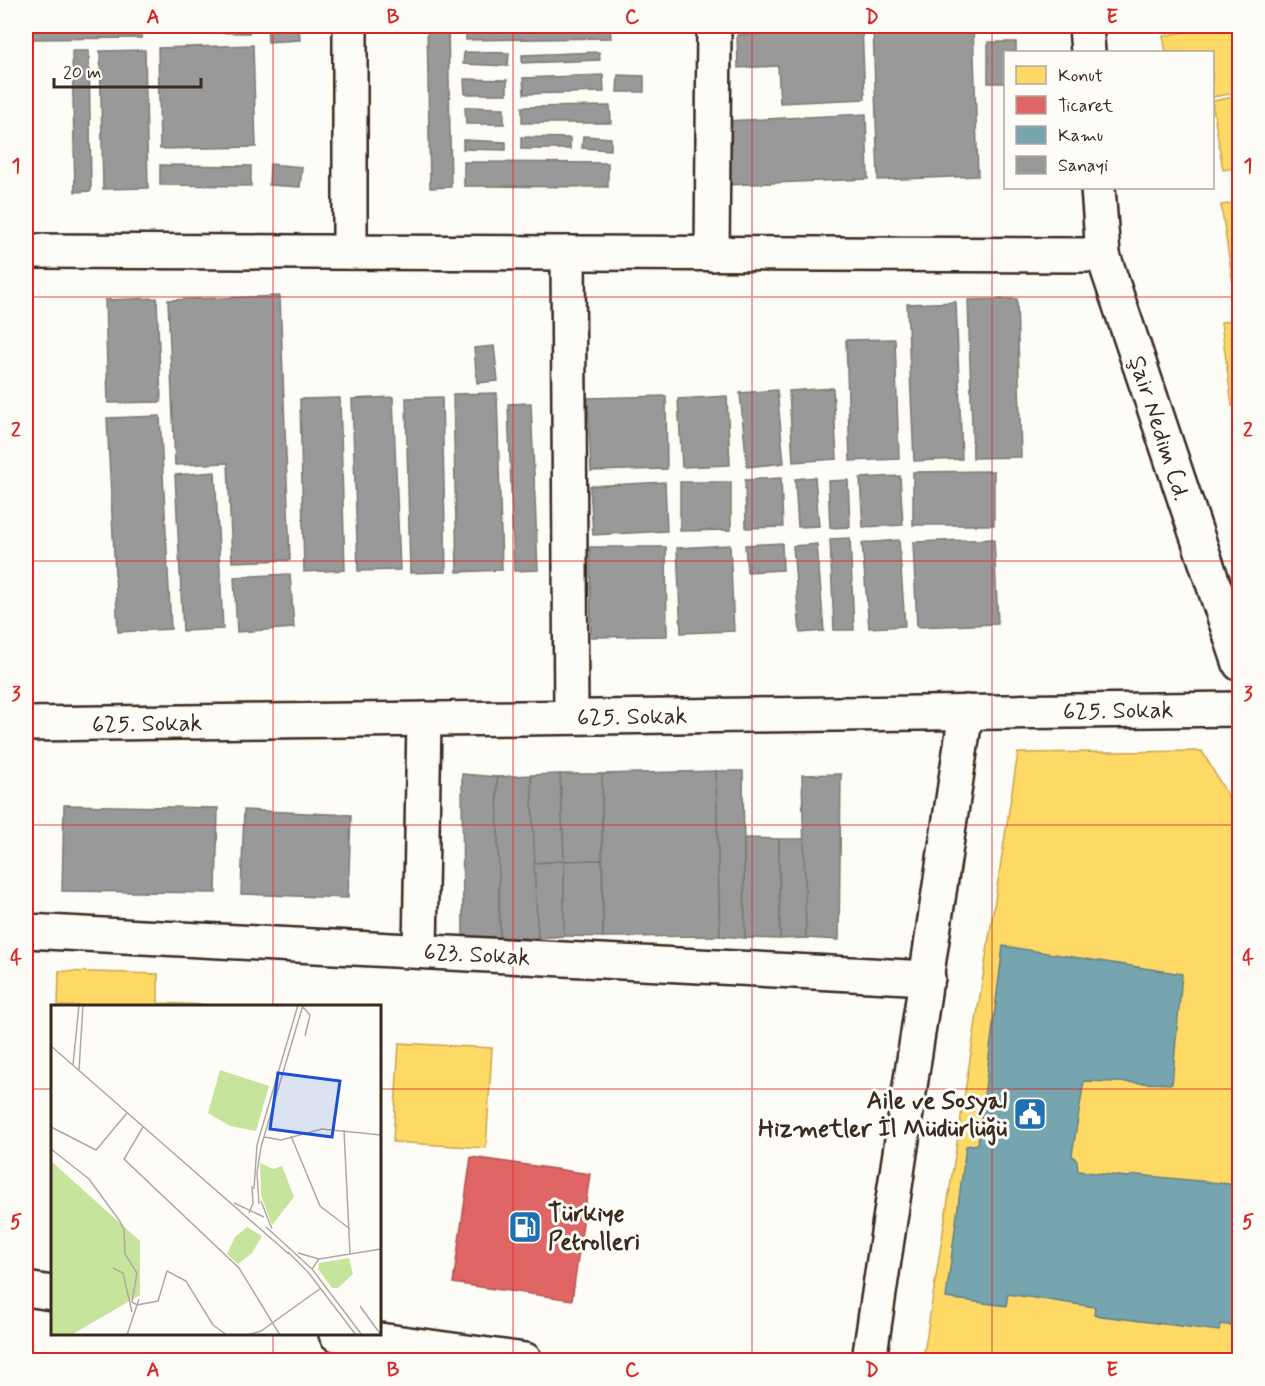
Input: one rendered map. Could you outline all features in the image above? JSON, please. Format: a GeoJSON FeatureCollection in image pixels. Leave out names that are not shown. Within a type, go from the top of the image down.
{"type":"FeatureCollection","features":[{"type":"Feature","properties":{"kind":"street"},"geometry":{"type":"LineString","coordinates":[[350,26],[350,252]]}},
{"type":"Feature","properties":{"kind":"street"},"geometry":{"type":"LineString","coordinates":[[712,254],[714,26]]}},
{"type":"Feature","properties":{"kind":"street"},"geometry":{"type":"LineString","coordinates":[[1086,26],[1088,51]]}},
{"type":"Feature","properties":{"kind":"street","name":"Şair Nedim Cd."},"geometry":{"type":"LineString","coordinates":[[1098,189],[1103,255],[1239,664]]}},
{"type":"Feature","properties":{"kind":"street"},"geometry":{"type":"LineString","coordinates":[[26,251],[1103,255]]}},
{"type":"Feature","properties":{"kind":"street"},"geometry":{"type":"LineString","coordinates":[[568,253],[571,717]]}},
{"type":"Feature","properties":{"kind":"street","name":"625. Sokak"},"geometry":{"type":"LineString","coordinates":[[26,724],[1239,709]]}},
{"type":"Feature","properties":{"kind":"street"},"geometry":{"type":"LineString","coordinates":[[868,1360],[928,978],[966,712]]}},
{"type":"Feature","properties":{"kind":"street"},"geometry":{"type":"LineString","coordinates":[[420,951],[424,719]]}},
{"type":"Feature","properties":{"kind":"street","name":"623. Sokak"},"geometry":{"type":"LineString","coordinates":[[26,931],[928,978]]}},
{"type":"Feature","properties":{"kind":"street"},"geometry":{"type":"LineString","coordinates":[[26,1289],[51,1293]]}},
{"type":"Feature","properties":{"kind":"street"},"geometry":{"type":"LineString","coordinates":[[343,1335],[525,1360]]}},
{"type":"Feature","properties":{"kind":"building: Konut"},"geometry":{"type":"Polygon","coordinates":[[[1215,26],[1234,26],[1240,53],[1240,92],[1214,97],[1214,51],[1166,51],[1163,36],[1215,26]]]}},
{"type":"Feature","properties":{"kind":"building: Konut"},"geometry":{"type":"Polygon","coordinates":[[[1240,96],[1240,167],[1223,170],[1214,101],[1240,96]]]}},
{"type":"Feature","properties":{"kind":"building: Konut"},"geometry":{"type":"Polygon","coordinates":[[[1240,202],[1240,289],[1234,290],[1221,205],[1240,202]]]}},
{"type":"Feature","properties":{"kind":"building: Konut"},"geometry":{"type":"Polygon","coordinates":[[[1240,320],[1240,405],[1232,406],[1221,322],[1240,320]]]}},
{"type":"Feature","properties":{"kind":"building: Konut"},"geometry":{"type":"Polygon","coordinates":[[[1202,751],[1240,817],[1240,1360],[923,1360],[1018,753],[1202,751]]]}},
{"type":"Feature","properties":{"kind":"building: Konut"},"geometry":{"type":"Polygon","coordinates":[[[59,971],[158,974],[158,1003],[210,1005],[58,1005],[59,971]]]}},
{"type":"Feature","properties":{"kind":"building: Konut"},"geometry":{"type":"Polygon","coordinates":[[[399,1043],[492,1048],[486,1148],[393,1142],[399,1043]]]}},
{"type":"Feature","properties":{"kind":"building: Ticaret"},"geometry":{"type":"Polygon","coordinates":[[[471,1157],[590,1174],[572,1300],[453,1283],[471,1157]]]}},
{"type":"Feature","properties":{"kind":"building: Kamu","name":"Aile ve Sosyal Hizmetler İl Müdürlüğü"},"geometry":{"type":"Polygon","coordinates":[[[1003,946],[1182,974],[1172,1084],[1084,1081],[1072,1155],[1077,1161],[1078,1171],[1240,1185],[1240,1327],[1221,1324],[1219,1331],[1094,1315],[1095,1307],[1008,1294],[1006,1306],[946,1298],[966,1146],[978,1144],[1003,946]]]}},
{"type":"Feature","properties":{"kind":"building: Sanayi"},"geometry":{"type":"Polygon","coordinates":[[[32,26],[142,26],[142,38],[32,39],[32,26]]]}},
{"type":"Feature","properties":{"kind":"building: Sanayi"},"geometry":{"type":"Polygon","coordinates":[[[158,26],[249,26],[249,33],[158,32],[158,26]]]}},
{"type":"Feature","properties":{"kind":"building: Sanayi"},"geometry":{"type":"Polygon","coordinates":[[[267,26],[299,26],[300,40],[268,42],[267,26]]]}},
{"type":"Feature","properties":{"kind":"building: Sanayi"},"geometry":{"type":"Polygon","coordinates":[[[427,26],[448,26],[451,187],[430,188],[427,26]]]}},
{"type":"Feature","properties":{"kind":"building: Sanayi"},"geometry":{"type":"Polygon","coordinates":[[[466,26],[610,26],[611,38],[466,40],[466,26]]]}},
{"type":"Feature","properties":{"kind":"building: Sanayi"},"geometry":{"type":"Polygon","coordinates":[[[785,26],[862,26],[865,99],[780,103],[778,66],[738,68],[737,35],[785,33],[785,26]]]}},
{"type":"Feature","properties":{"kind":"building: Sanayi"},"geometry":{"type":"Polygon","coordinates":[[[873,26],[973,26],[978,176],[878,180],[873,26]]]}},
{"type":"Feature","properties":{"kind":"building: Sanayi"},"geometry":{"type":"Polygon","coordinates":[[[988,42],[1016,42],[1016,51],[1004,51],[1004,83],[988,83],[988,42]]]}},
{"type":"Feature","properties":{"kind":"building: Sanayi"},"geometry":{"type":"Polygon","coordinates":[[[253,45],[256,147],[160,149],[158,48],[253,45]]]}},
{"type":"Feature","properties":{"kind":"building: Sanayi"},"geometry":{"type":"Polygon","coordinates":[[[145,50],[148,188],[103,189],[100,51],[145,50]]]}},
{"type":"Feature","properties":{"kind":"building: Sanayi"},"geometry":{"type":"Polygon","coordinates":[[[72,51],[89,51],[91,191],[75,192],[72,51]]]}},
{"type":"Feature","properties":{"kind":"building: Sanayi"},"geometry":{"type":"Polygon","coordinates":[[[464,52],[509,53],[508,66],[463,64],[464,52]]]}},
{"type":"Feature","properties":{"kind":"building: Sanayi"},"geometry":{"type":"Polygon","coordinates":[[[599,52],[600,60],[522,63],[522,55],[599,52]]]}},
{"type":"Feature","properties":{"kind":"building: Sanayi"},"geometry":{"type":"Polygon","coordinates":[[[603,75],[604,92],[524,94],[523,78],[603,75]]]}},
{"type":"Feature","properties":{"kind":"building: Sanayi"},"geometry":{"type":"Polygon","coordinates":[[[618,75],[644,76],[644,92],[617,92],[618,75]]]}},
{"type":"Feature","properties":{"kind":"building: Sanayi"},"geometry":{"type":"Polygon","coordinates":[[[464,79],[507,80],[507,94],[465,94],[464,79]]]}},
{"type":"Feature","properties":{"kind":"building: Sanayi"},"geometry":{"type":"Polygon","coordinates":[[[610,106],[611,123],[522,123],[522,107],[610,106]]]}},
{"type":"Feature","properties":{"kind":"building: Sanayi"},"geometry":{"type":"Polygon","coordinates":[[[465,107],[504,108],[504,124],[466,124],[465,107]]]}},
{"type":"Feature","properties":{"kind":"building: Sanayi"},"geometry":{"type":"Polygon","coordinates":[[[866,114],[868,179],[727,185],[725,121],[866,114]]]}},
{"type":"Feature","properties":{"kind":"building: Sanayi"},"geometry":{"type":"Polygon","coordinates":[[[583,136],[611,138],[611,150],[582,148],[583,136]]]}},
{"type":"Feature","properties":{"kind":"building: Sanayi"},"geometry":{"type":"Polygon","coordinates":[[[521,137],[570,138],[570,149],[521,149],[521,137]]]}},
{"type":"Feature","properties":{"kind":"building: Sanayi"},"geometry":{"type":"Polygon","coordinates":[[[463,140],[506,142],[506,150],[463,149],[463,140]]]}},
{"type":"Feature","properties":{"kind":"building: Sanayi"},"geometry":{"type":"Polygon","coordinates":[[[464,162],[608,163],[608,187],[464,186],[464,162]]]}},
{"type":"Feature","properties":{"kind":"building: Sanayi"},"geometry":{"type":"Polygon","coordinates":[[[270,164],[302,167],[300,187],[269,185],[270,164]]]}},
{"type":"Feature","properties":{"kind":"building: Sanayi"},"geometry":{"type":"Polygon","coordinates":[[[160,165],[251,166],[251,186],[160,185],[160,165]]]}},
{"type":"Feature","properties":{"kind":"building: Sanayi"},"geometry":{"type":"Polygon","coordinates":[[[280,296],[290,560],[232,562],[228,463],[175,465],[168,300],[280,296]]]}},
{"type":"Feature","properties":{"kind":"building: Sanayi"},"geometry":{"type":"Polygon","coordinates":[[[157,298],[161,402],[108,403],[105,300],[157,298]]]}},
{"type":"Feature","properties":{"kind":"building: Sanayi"},"geometry":{"type":"Polygon","coordinates":[[[1017,299],[1021,457],[973,458],[968,300],[1017,299]]]}},
{"type":"Feature","properties":{"kind":"building: Sanayi"},"geometry":{"type":"Polygon","coordinates":[[[956,302],[962,459],[914,461],[907,304],[956,302]]]}},
{"type":"Feature","properties":{"kind":"building: Sanayi"},"geometry":{"type":"Polygon","coordinates":[[[895,339],[899,459],[850,461],[846,340],[895,339]]]}},
{"type":"Feature","properties":{"kind":"building: Sanayi"},"geometry":{"type":"Polygon","coordinates":[[[494,346],[498,381],[477,383],[474,348],[494,346]]]}},
{"type":"Feature","properties":{"kind":"building: Sanayi"},"geometry":{"type":"Polygon","coordinates":[[[833,388],[837,459],[793,462],[789,391],[833,388]]]}},
{"type":"Feature","properties":{"kind":"building: Sanayi"},"geometry":{"type":"Polygon","coordinates":[[[777,390],[784,463],[747,467],[740,393],[777,390]]]}},
{"type":"Feature","properties":{"kind":"building: Sanayi"},"geometry":{"type":"Polygon","coordinates":[[[497,393],[502,570],[457,572],[453,394],[497,393]]]}},
{"type":"Feature","properties":{"kind":"building: Sanayi"},"geometry":{"type":"Polygon","coordinates":[[[666,396],[667,469],[591,471],[588,398],[666,396]]]}},
{"type":"Feature","properties":{"kind":"building: Sanayi"},"geometry":{"type":"Polygon","coordinates":[[[727,396],[730,465],[682,467],[678,399],[727,396]]]}},
{"type":"Feature","properties":{"kind":"building: Sanayi"},"geometry":{"type":"Polygon","coordinates":[[[393,397],[400,570],[358,571],[352,399],[393,397]]]}},
{"type":"Feature","properties":{"kind":"building: Sanayi"},"geometry":{"type":"Polygon","coordinates":[[[442,397],[446,572],[410,573],[406,398],[442,397]]]}},
{"type":"Feature","properties":{"kind":"building: Sanayi"},"geometry":{"type":"Polygon","coordinates":[[[340,398],[345,570],[304,572],[300,399],[340,398]]]}},
{"type":"Feature","properties":{"kind":"building: Sanayi"},"geometry":{"type":"Polygon","coordinates":[[[531,403],[538,570],[514,571],[508,404],[531,403]]]}},
{"type":"Feature","properties":{"kind":"building: Sanayi"},"geometry":{"type":"Polygon","coordinates":[[[160,416],[171,629],[118,632],[107,418],[160,416]]]}},
{"type":"Feature","properties":{"kind":"building: Sanayi"},"geometry":{"type":"Polygon","coordinates":[[[994,471],[994,525],[913,525],[913,472],[994,471]]]}},
{"type":"Feature","properties":{"kind":"building: Sanayi"},"geometry":{"type":"Polygon","coordinates":[[[215,472],[223,629],[183,631],[175,475],[215,472]]]}},
{"type":"Feature","properties":{"kind":"building: Sanayi"},"geometry":{"type":"Polygon","coordinates":[[[900,476],[903,525],[863,527],[860,478],[900,476]]]}},
{"type":"Feature","properties":{"kind":"building: Sanayi"},"geometry":{"type":"Polygon","coordinates":[[[815,477],[819,526],[798,527],[795,479],[815,477]]]}},
{"type":"Feature","properties":{"kind":"building: Sanayi"},"geometry":{"type":"Polygon","coordinates":[[[781,478],[783,527],[746,528],[745,480],[781,478]]]}},
{"type":"Feature","properties":{"kind":"building: Sanayi"},"geometry":{"type":"Polygon","coordinates":[[[848,480],[850,527],[830,528],[828,481],[848,480]]]}},
{"type":"Feature","properties":{"kind":"building: Sanayi"},"geometry":{"type":"Polygon","coordinates":[[[665,482],[667,531],[593,535],[590,486],[665,482]]]}},
{"type":"Feature","properties":{"kind":"building: Sanayi"},"geometry":{"type":"Polygon","coordinates":[[[680,482],[731,482],[731,530],[680,531],[680,482]]]}},
{"type":"Feature","properties":{"kind":"building: Sanayi"},"geometry":{"type":"Polygon","coordinates":[[[850,538],[854,630],[834,630],[830,539],[850,538]]]}},
{"type":"Feature","properties":{"kind":"building: Sanayi"},"geometry":{"type":"Polygon","coordinates":[[[994,539],[998,624],[917,627],[913,542],[994,539]]]}},
{"type":"Feature","properties":{"kind":"building: Sanayi"},"geometry":{"type":"Polygon","coordinates":[[[899,540],[905,626],[869,628],[862,543],[899,540]]]}},
{"type":"Feature","properties":{"kind":"building: Sanayi"},"geometry":{"type":"Polygon","coordinates":[[[782,543],[783,570],[747,572],[745,545],[782,543]]]}},
{"type":"Feature","properties":{"kind":"building: Sanayi"},"geometry":{"type":"Polygon","coordinates":[[[817,544],[824,631],[800,633],[793,546],[817,544]]]}},
{"type":"Feature","properties":{"kind":"building: Sanayi"},"geometry":{"type":"Polygon","coordinates":[[[730,545],[734,631],[681,633],[677,548],[730,545]]]}},
{"type":"Feature","properties":{"kind":"building: Sanayi"},"geometry":{"type":"Polygon","coordinates":[[[590,547],[666,547],[667,636],[591,637],[590,547]]]}},
{"type":"Feature","properties":{"kind":"building: Sanayi"},"geometry":{"type":"Polygon","coordinates":[[[290,574],[294,628],[237,632],[234,577],[290,574]]]}},
{"type":"Feature","properties":{"kind":"building: Sanayi"},"geometry":{"type":"Polygon","coordinates":[[[716,771],[720,936],[603,937],[602,774],[716,771]]]}},
{"type":"Feature","properties":{"kind":"building: Sanayi"},"geometry":{"type":"Polygon","coordinates":[[[716,771],[743,771],[745,938],[720,936],[716,771]]]}},
{"type":"Feature","properties":{"kind":"building: Sanayi"},"geometry":{"type":"Polygon","coordinates":[[[462,774],[497,777],[500,938],[463,938],[462,774]]]}},
{"type":"Feature","properties":{"kind":"building: Sanayi"},"geometry":{"type":"Polygon","coordinates":[[[560,774],[602,774],[602,860],[564,861],[560,774]]]}},
{"type":"Feature","properties":{"kind":"building: Sanayi"},"geometry":{"type":"Polygon","coordinates":[[[560,774],[564,861],[534,863],[531,775],[560,774]]]}},
{"type":"Feature","properties":{"kind":"building: Sanayi"},"geometry":{"type":"Polygon","coordinates":[[[841,774],[839,940],[806,938],[802,775],[841,774]]]}},
{"type":"Feature","properties":{"kind":"building: Sanayi"},"geometry":{"type":"Polygon","coordinates":[[[531,775],[538,938],[500,938],[497,777],[531,775]]]}},
{"type":"Feature","properties":{"kind":"building: Sanayi"},"geometry":{"type":"Polygon","coordinates":[[[64,805],[218,808],[216,893],[62,891],[64,805]]]}},
{"type":"Feature","properties":{"kind":"building: Sanayi"},"geometry":{"type":"Polygon","coordinates":[[[244,810],[351,815],[348,898],[241,894],[244,810]]]}},
{"type":"Feature","properties":{"kind":"building: Sanayi"},"geometry":{"type":"Polygon","coordinates":[[[744,838],[779,839],[780,939],[745,938],[744,838]]]}},
{"type":"Feature","properties":{"kind":"building: Sanayi"},"geometry":{"type":"Polygon","coordinates":[[[779,839],[804,839],[806,938],[780,939],[779,839]]]}},
{"type":"Feature","properties":{"kind":"building: Sanayi"},"geometry":{"type":"Polygon","coordinates":[[[602,860],[603,937],[564,936],[564,861],[602,860]]]}},
{"type":"Feature","properties":{"kind":"building: Sanayi"},"geometry":{"type":"Polygon","coordinates":[[[564,861],[564,936],[538,938],[534,863],[564,861]]]}},
{"type":"Feature","properties":{"kind":"place","name":"Aile ve Sosyal Hizmetler İl Müdürlüğü"},"geometry":{"type":"Point","coordinates":[1030,1114]}},
{"type":"Feature","properties":{"kind":"place","name":"Türkiye Petrolleri"},"geometry":{"type":"Point","coordinates":[525,1227]}}]}
